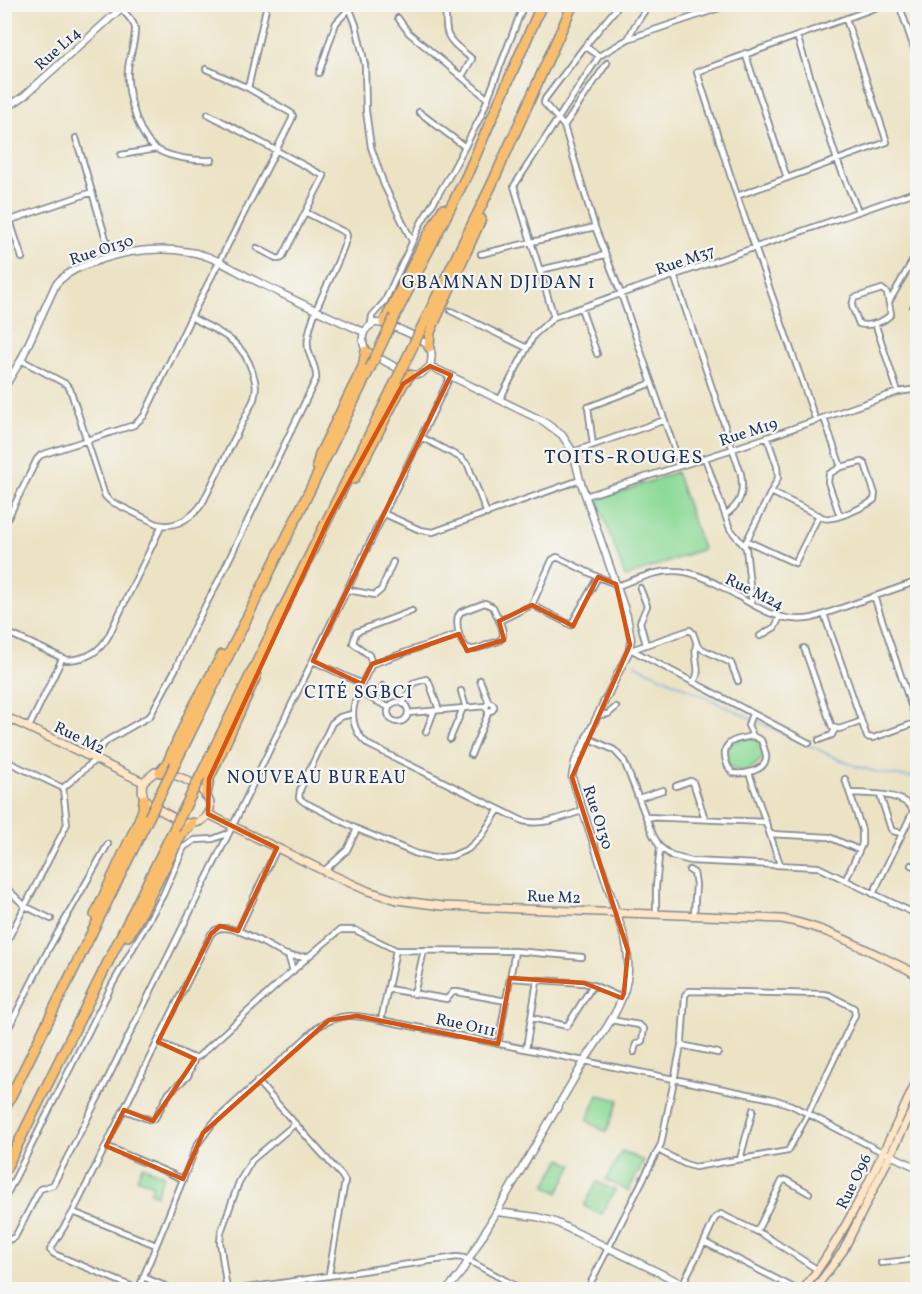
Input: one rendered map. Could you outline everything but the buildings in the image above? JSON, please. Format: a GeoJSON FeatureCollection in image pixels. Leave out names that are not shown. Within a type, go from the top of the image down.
{"type":"FeatureCollection","features":[{"type":"Feature","properties":{"kind":"highway"},"geometry":{"type":"LineString","coordinates":[[4,1110],[256,596],[467,175],[542,4]]}},
{"type":"Feature","properties":{"kind":"highway"},"geometry":{"type":"LineString","coordinates":[[4,1172],[92,998],[492,184],[573,4]]}},
{"type":"Feature","properties":{"kind":"highway"},"geometry":{"type":"LineString","coordinates":[[384,323],[422,246],[448,201],[467,175]]}},
{"type":"Feature","properties":{"kind":"highway"},"geometry":{"type":"LineString","coordinates":[[429,347],[430,332],[472,243],[492,184]]}},
{"type":"Feature","properties":{"kind":"highway"},"geometry":{"type":"LineString","coordinates":[[312,486],[320,454],[363,367],[366,351]]}},
{"type":"Feature","properties":{"kind":"highway"},"geometry":{"type":"LineString","coordinates":[[328,519],[365,460],[403,384],[410,375]]}},
{"type":"Feature","properties":{"kind":"highway"},"geometry":{"type":"LineString","coordinates":[[160,772],[167,764],[201,692],[256,596]]}},
{"type":"Feature","properties":{"kind":"highway"},"geometry":{"type":"LineString","coordinates":[[206,795],[209,779],[245,702],[283,610]]}},
{"type":"Feature","properties":{"kind":"highway"},"geometry":{"type":"LineString","coordinates":[[67,983],[103,895],[140,820],[144,799]]}},
{"type":"Feature","properties":{"kind":"highway"},"geometry":{"type":"LineString","coordinates":[[92,998],[143,910],[182,833],[192,823]]}},
{"type":"Feature","properties":{"kind":"main road","name":"Rue M2"},"geometry":{"type":"LineString","coordinates":[[7,717],[143,782]]}},
{"type":"Feature","properties":{"kind":"main road"},"geometry":{"type":"LineString","coordinates":[[160,772],[198,787],[206,795],[210,802],[208,814],[200,822],[186,823],[152,806],[144,799],[143,782],[148,776],[160,772]]}},
{"type":"Feature","properties":{"kind":"main road","name":"Rue M2"},"geometry":{"type":"LineString","coordinates":[[208,814],[230,829],[277,848],[324,872],[380,896],[423,904],[773,918],[800,923],[838,936],[918,974]]}},
{"type":"Feature","properties":{"kind":"main road","name":"Rue O96"},"geometry":{"type":"LineString","coordinates":[[801,1290],[818,1270],[847,1223],[918,1078]]}},
{"type":"Feature","properties":{"kind":"main road","name":"Rue O96"},"geometry":{"type":"LineString","coordinates":[[814,1290],[843,1251],[918,1100]]}},
{"type":"Feature","properties":{"kind":"street"},"geometry":{"type":"LineString","coordinates":[[4,10],[10,4]]}},
{"type":"Feature","properties":{"kind":"street"},"geometry":{"type":"LineString","coordinates":[[248,88],[267,4]]}},
{"type":"Feature","properties":{"kind":"street"},"geometry":{"type":"LineString","coordinates":[[446,4],[448,37],[451,43],[472,59],[462,76]]}},
{"type":"Feature","properties":{"kind":"street"},"geometry":{"type":"LineString","coordinates":[[372,324],[372,316],[385,301],[412,242],[465,147],[488,99],[524,4]]}},
{"type":"Feature","properties":{"kind":"street"},"geometry":{"type":"LineString","coordinates":[[621,4],[585,46],[545,99],[545,106],[558,117],[564,126],[595,227],[681,465]]}},
{"type":"Feature","properties":{"kind":"street"},"geometry":{"type":"LineString","coordinates":[[628,39],[649,4]]}},
{"type":"Feature","properties":{"kind":"street"},"geometry":{"type":"LineString","coordinates":[[554,317],[514,186],[599,56],[628,39],[731,4]]}},
{"type":"Feature","properties":{"kind":"street"},"geometry":{"type":"LineString","coordinates":[[816,421],[737,196],[697,72],[886,4]]}},
{"type":"Feature","properties":{"kind":"street"},"geometry":{"type":"LineString","coordinates":[[899,4],[918,60]]}},
{"type":"Feature","properties":{"kind":"street"},"geometry":{"type":"LineString","coordinates":[[320,73],[336,22],[348,6]]}},
{"type":"Feature","properties":{"kind":"street"},"geometry":{"type":"LineString","coordinates":[[348,6],[356,25],[365,65],[366,111],[371,147],[384,185],[412,242]]}},
{"type":"Feature","properties":{"kind":"street"},"geometry":{"type":"LineString","coordinates":[[124,7],[135,26],[128,70],[130,97],[135,116],[156,149]]}},
{"type":"Feature","properties":{"kind":"street","name":"Rue L14"},"geometry":{"type":"LineString","coordinates":[[4,111],[124,7]]}},
{"type":"Feature","properties":{"kind":"street"},"geometry":{"type":"LineString","coordinates":[[398,18],[409,33],[488,99]]}},
{"type":"Feature","properties":{"kind":"street"},"geometry":{"type":"LineString","coordinates":[[737,196],[887,142],[846,18]]}},
{"type":"Feature","properties":{"kind":"street"},"geometry":{"type":"LineString","coordinates":[[797,36],[837,160],[858,211]]}},
{"type":"Feature","properties":{"kind":"street"},"geometry":{"type":"LineString","coordinates":[[585,46],[599,56]]}},
{"type":"Feature","properties":{"kind":"street"},"geometry":{"type":"LineString","coordinates":[[745,53],[787,178]]}},
{"type":"Feature","properties":{"kind":"street"},"geometry":{"type":"LineString","coordinates":[[564,126],[607,63]]}},
{"type":"Feature","properties":{"kind":"street"},"geometry":{"type":"LineString","coordinates":[[4,526],[41,455],[134,425],[144,416],[191,317],[293,116],[248,88],[206,69]]}},
{"type":"Feature","properties":{"kind":"street"},"geometry":{"type":"LineString","coordinates":[[419,112],[465,147]]}},
{"type":"Feature","properties":{"kind":"street"},"geometry":{"type":"LineString","coordinates":[[208,114],[324,176],[307,213],[280,259],[257,248]]}},
{"type":"Feature","properties":{"kind":"street"},"geometry":{"type":"LineString","coordinates":[[76,138],[111,256]]}},
{"type":"Feature","properties":{"kind":"street"},"geometry":{"type":"LineString","coordinates":[[121,155],[156,149],[171,155],[213,160]]}},
{"type":"Feature","properties":{"kind":"street","name":"Rue M37"},"geometry":{"type":"LineString","coordinates":[[500,399],[539,329],[554,317],[918,191]]}},
{"type":"Feature","properties":{"kind":"street"},"geometry":{"type":"LineString","coordinates":[[11,220],[92,192]]}},
{"type":"Feature","properties":{"kind":"street"},"geometry":{"type":"LineString","coordinates":[[4,202],[22,258]]}},
{"type":"Feature","properties":{"kind":"street"},"geometry":{"type":"LineString","coordinates":[[63,788],[108,740],[150,716],[176,669],[194,627],[316,379],[317,374],[307,351],[308,338],[316,311],[347,236],[346,233],[307,213]]}},
{"type":"Feature","properties":{"kind":"street"},"geometry":{"type":"LineString","coordinates":[[481,254],[595,227]]}},
{"type":"Feature","properties":{"kind":"street","name":"Rue O130"},"geometry":{"type":"LineString","coordinates":[[4,388],[21,360],[56,284],[64,275],[111,256],[142,250],[166,249],[192,252],[219,262],[316,311],[364,332]]}},
{"type":"Feature","properties":{"kind":"street"},"geometry":{"type":"LineString","coordinates":[[889,302],[918,251]]}},
{"type":"Feature","properties":{"kind":"street"},"geometry":{"type":"LineString","coordinates":[[540,270],[605,255]]}},
{"type":"Feature","properties":{"kind":"street"},"geometry":{"type":"LineString","coordinates":[[674,275],[741,474],[742,495],[735,507],[725,515]]}},
{"type":"Feature","properties":{"kind":"street"},"geometry":{"type":"LineString","coordinates":[[882,289],[887,294],[889,302],[891,314],[886,319],[862,325],[857,322],[852,306],[854,298],[882,289]]}},
{"type":"Feature","properties":{"kind":"street"},"geometry":{"type":"LineString","coordinates":[[581,308],[597,354]]}},
{"type":"Feature","properties":{"kind":"street"},"geometry":{"type":"LineString","coordinates":[[451,311],[527,348]]}},
{"type":"Feature","properties":{"kind":"street"},"geometry":{"type":"LineString","coordinates":[[21,360],[66,384],[70,389],[105,496],[110,501],[162,525],[181,522],[197,512],[254,399],[257,387],[245,353],[237,343],[191,317]]}},
{"type":"Feature","properties":{"kind":"street"},"geometry":{"type":"LineString","coordinates":[[384,323],[429,347],[432,353],[430,366],[421,374],[410,375],[366,351],[363,341],[364,332],[372,324],[384,323]]}},
{"type":"Feature","properties":{"kind":"street"},"geometry":{"type":"LineString","coordinates":[[875,323],[898,392]]}},
{"type":"Feature","properties":{"kind":"street","name":"Rue O130"},"geometry":{"type":"LineString","coordinates":[[430,366],[543,421],[562,435],[573,453],[631,633],[630,651],[586,737],[575,762],[572,777],[625,939],[630,963],[628,979],[622,998],[610,1020],[469,1261],[447,1290]]}},
{"type":"Feature","properties":{"kind":"street"},"geometry":{"type":"LineString","coordinates":[[4,1242],[15,1237],[40,1189],[52,1185],[99,1096],[451,375]]}},
{"type":"Feature","properties":{"kind":"street"},"geometry":{"type":"LineString","coordinates":[[593,445],[588,407],[652,383]]}},
{"type":"Feature","properties":{"kind":"street","name":"Rue M19"},"geometry":{"type":"LineString","coordinates":[[586,496],[733,449],[898,392],[918,389]]}},
{"type":"Feature","properties":{"kind":"street"},"geometry":{"type":"LineString","coordinates":[[824,418],[841,467]]}},
{"type":"Feature","properties":{"kind":"street"},"geometry":{"type":"LineString","coordinates":[[573,453],[665,420]]}},
{"type":"Feature","properties":{"kind":"street"},"geometry":{"type":"LineString","coordinates":[[421,437],[461,458],[468,465],[487,514]]}},
{"type":"Feature","properties":{"kind":"street"},"geometry":{"type":"LineString","coordinates":[[752,604],[746,543],[779,475],[767,437]]}},
{"type":"Feature","properties":{"kind":"street"},"geometry":{"type":"LineString","coordinates":[[705,458],[730,529],[746,543],[795,563],[819,515]]}},
{"type":"Feature","properties":{"kind":"street"},"geometry":{"type":"LineString","coordinates":[[771,492],[830,519],[840,516],[872,502],[875,497],[864,463],[841,467],[829,474],[827,480],[840,516]]}},
{"type":"Feature","properties":{"kind":"street"},"geometry":{"type":"LineString","coordinates":[[385,514],[427,532],[455,526],[580,480]]}},
{"type":"Feature","properties":{"kind":"street"},"geometry":{"type":"LineString","coordinates":[[4,631],[63,659],[85,657],[98,651],[104,645],[162,525]]}},
{"type":"Feature","properties":{"kind":"street"},"geometry":{"type":"LineString","coordinates":[[499,621],[532,605],[552,560],[557,557],[616,585]]}},
{"type":"Feature","properties":{"kind":"street"},"geometry":{"type":"LineString","coordinates":[[348,590],[375,595],[381,590],[393,562]]}},
{"type":"Feature","properties":{"kind":"street","name":"Rue M24"},"geometry":{"type":"LineString","coordinates":[[616,585],[658,573],[677,571],[702,578],[780,617],[805,620],[918,581]]}},
{"type":"Feature","properties":{"kind":"street"},"geometry":{"type":"LineString","coordinates":[[532,605],[573,625],[598,577]]}},
{"type":"Feature","properties":{"kind":"street"},"geometry":{"type":"LineString","coordinates":[[640,588],[647,606],[640,622],[646,645]]}},
{"type":"Feature","properties":{"kind":"street"},"geometry":{"type":"LineString","coordinates":[[824,614],[865,734],[870,738],[917,723],[874,596]]}},
{"type":"Feature","properties":{"kind":"street"},"geometry":{"type":"LineString","coordinates":[[485,603],[492,607],[499,621],[503,634],[498,642],[472,650],[464,646],[459,634],[458,616],[461,612],[485,603]]}},
{"type":"Feature","properties":{"kind":"street"},"geometry":{"type":"LineString","coordinates":[[372,664],[369,655],[353,643],[356,632],[412,612]]}},
{"type":"Feature","properties":{"kind":"street"},"geometry":{"type":"LineString","coordinates":[[760,636],[772,629],[780,617]]}},
{"type":"Feature","properties":{"kind":"street"},"geometry":{"type":"LineString","coordinates":[[630,651],[690,630],[697,645],[695,659],[699,670],[698,677],[693,682]]}},
{"type":"Feature","properties":{"kind":"street"},"geometry":{"type":"LineString","coordinates":[[459,634],[372,664],[358,692],[352,714],[358,734],[369,745],[499,809],[533,823],[545,822],[582,811]]}},
{"type":"Feature","properties":{"kind":"street"},"geometry":{"type":"LineString","coordinates":[[697,645],[731,663],[738,681]]}},
{"type":"Feature","properties":{"kind":"street"},"geometry":{"type":"LineString","coordinates":[[804,648],[830,724],[835,729]]}},
{"type":"Feature","properties":{"kind":"street"},"geometry":{"type":"LineString","coordinates":[[630,651],[693,682],[751,717],[809,743]]}},
{"type":"Feature","properties":{"kind":"street"},"geometry":{"type":"LineString","coordinates":[[29,728],[63,659]]}},
{"type":"Feature","properties":{"kind":"street"},"geometry":{"type":"LineString","coordinates":[[313,661],[362,684]]}},
{"type":"Feature","properties":{"kind":"street"},"geometry":{"type":"LineString","coordinates":[[403,704],[413,683],[426,679],[429,681],[436,710],[426,732]]}},
{"type":"Feature","properties":{"kind":"street"},"geometry":{"type":"LineString","coordinates":[[471,755],[488,707],[480,680]]}},
{"type":"Feature","properties":{"kind":"street"},"geometry":{"type":"LineString","coordinates":[[375,701],[383,686]]}},
{"type":"Feature","properties":{"kind":"street"},"geometry":{"type":"LineString","coordinates":[[450,739],[464,708],[461,691]]}},
{"type":"Feature","properties":{"kind":"street"},"geometry":{"type":"LineString","coordinates":[[358,692],[388,707]]}},
{"type":"Feature","properties":{"kind":"street"},"geometry":{"type":"LineString","coordinates":[[388,707],[397,702],[403,704],[408,713]]}},
{"type":"Feature","properties":{"kind":"street"},"geometry":{"type":"LineString","coordinates":[[388,707],[387,712],[390,719],[396,722],[402,721],[408,713],[488,707]]}},
{"type":"Feature","properties":{"kind":"street"},"geometry":{"type":"LineString","coordinates":[[598,715],[608,714],[616,707]]}},
{"type":"Feature","properties":{"kind":"street"},"geometry":{"type":"LineString","coordinates":[[352,714],[340,717],[332,723],[300,790],[300,798],[304,802],[357,829],[417,854],[434,858],[452,856],[468,849],[481,837],[499,809]]}},
{"type":"Feature","properties":{"kind":"street"},"geometry":{"type":"LineString","coordinates":[[4,730],[7,717]]}},
{"type":"Feature","properties":{"kind":"street"},"geometry":{"type":"LineString","coordinates":[[751,717],[748,725],[753,735],[761,740],[766,757],[763,766],[749,773],[738,774],[730,771],[725,747],[732,741],[753,735]]}},
{"type":"Feature","properties":{"kind":"street"},"geometry":{"type":"LineString","coordinates":[[819,740],[832,735],[835,729],[860,722]]}},
{"type":"Feature","properties":{"kind":"street"},"geometry":{"type":"LineString","coordinates":[[586,737],[614,750],[624,761],[660,847],[672,856],[691,861],[818,867],[918,915]]}},
{"type":"Feature","properties":{"kind":"street"},"geometry":{"type":"LineString","coordinates":[[4,760],[63,788]]}},
{"type":"Feature","properties":{"kind":"street"},"geometry":{"type":"LineString","coordinates":[[749,773],[780,864]]}},
{"type":"Feature","properties":{"kind":"street"},"geometry":{"type":"LineString","coordinates":[[845,779],[862,830],[862,844],[846,879]]}},
{"type":"Feature","properties":{"kind":"street"},"geometry":{"type":"LineString","coordinates":[[676,786],[693,782],[705,819]]}},
{"type":"Feature","properties":{"kind":"street"},"geometry":{"type":"LineString","coordinates":[[4,947],[67,824],[63,788]]}},
{"type":"Feature","properties":{"kind":"street"},"geometry":{"type":"LineString","coordinates":[[639,798],[663,790]]}},
{"type":"Feature","properties":{"kind":"street"},"geometry":{"type":"LineString","coordinates":[[850,793],[901,799],[913,810]]}},
{"type":"Feature","properties":{"kind":"street"},"geometry":{"type":"LineString","coordinates":[[880,795],[891,829],[902,833]]}},
{"type":"Feature","properties":{"kind":"street"},"geometry":{"type":"LineString","coordinates":[[873,894],[918,801]]}},
{"type":"Feature","properties":{"kind":"street"},"geometry":{"type":"LineString","coordinates":[[646,817],[766,822]]}},
{"type":"Feature","properties":{"kind":"street"},"geometry":{"type":"LineString","coordinates":[[4,1200],[112,985],[163,895],[184,847],[195,840],[213,839],[230,829]]}},
{"type":"Feature","properties":{"kind":"street"},"geometry":{"type":"LineString","coordinates":[[324,872],[347,850],[357,829]]}},
{"type":"Feature","properties":{"kind":"street"},"geometry":{"type":"LineString","coordinates":[[770,834],[829,837],[859,850]]}},
{"type":"Feature","properties":{"kind":"street"},"geometry":{"type":"LineString","coordinates":[[4,1037],[48,950],[108,844]]}},
{"type":"Feature","properties":{"kind":"street"},"geometry":{"type":"LineString","coordinates":[[656,913],[660,847]]}},
{"type":"Feature","properties":{"kind":"street"},"geometry":{"type":"LineString","coordinates":[[238,931],[277,848]]}},
{"type":"Feature","properties":{"kind":"street"},"geometry":{"type":"LineString","coordinates":[[911,865],[918,868]]}},
{"type":"Feature","properties":{"kind":"street"},"geometry":{"type":"LineString","coordinates":[[688,870],[694,873],[696,884],[694,915]]}},
{"type":"Feature","properties":{"kind":"street"},"geometry":{"type":"LineString","coordinates":[[4,886],[25,906],[51,919]]}},
{"type":"Feature","properties":{"kind":"street"},"geometry":{"type":"LineString","coordinates":[[138,1289],[50,1252],[73,1212],[211,934],[220,926],[238,931],[288,955],[309,956]]}},
{"type":"Feature","properties":{"kind":"street"},"geometry":{"type":"LineString","coordinates":[[124,1110],[151,1120],[155,1118],[169,1093],[191,1071],[195,1058],[333,934],[348,929],[362,933],[396,950],[515,951],[582,957]]}},
{"type":"Feature","properties":{"kind":"street"},"geometry":{"type":"LineString","coordinates":[[381,1020],[396,950]]}},
{"type":"Feature","properties":{"kind":"street"},"geometry":{"type":"LineString","coordinates":[[414,994],[424,950]]}},
{"type":"Feature","properties":{"kind":"street"},"geometry":{"type":"LineString","coordinates":[[498,1044],[515,951]]}},
{"type":"Feature","properties":{"kind":"street"},"geometry":{"type":"LineString","coordinates":[[288,955],[293,971]]}},
{"type":"Feature","properties":{"kind":"street"},"geometry":{"type":"LineString","coordinates":[[510,978],[593,985],[622,998]]}},
{"type":"Feature","properties":{"kind":"street"},"geometry":{"type":"LineString","coordinates":[[526,1049],[537,981]]}},
{"type":"Feature","properties":{"kind":"street"},"geometry":{"type":"LineString","coordinates":[[532,1018],[567,1026],[593,985]]}},
{"type":"Feature","properties":{"kind":"street"},"geometry":{"type":"LineString","coordinates":[[388,989],[447,999],[453,992],[456,992],[506,1001]]}},
{"type":"Feature","properties":{"kind":"street"},"geometry":{"type":"LineString","coordinates":[[587,1290],[658,1150],[675,1080],[681,1045],[685,995],[689,991],[823,994],[854,1008],[855,1015],[788,1151],[695,1167],[658,1150]]}},
{"type":"Feature","properties":{"kind":"street","name":"Rue O111"},"geometry":{"type":"LineString","coordinates":[[138,1289],[196,1145],[203,1133],[318,1026],[342,1016],[381,1020],[774,1099],[918,1168]]}},
{"type":"Feature","properties":{"kind":"street"},"geometry":{"type":"LineString","coordinates":[[610,1020],[639,1025],[644,1029],[642,1041],[636,1044],[634,1052]]}},
{"type":"Feature","properties":{"kind":"street"},"geometry":{"type":"LineString","coordinates":[[158,1042],[195,1058]]}},
{"type":"Feature","properties":{"kind":"street"},"geometry":{"type":"LineString","coordinates":[[681,1045],[718,1053]]}},
{"type":"Feature","properties":{"kind":"street"},"geometry":{"type":"LineString","coordinates":[[257,1081],[345,1181],[329,1275]]}},
{"type":"Feature","properties":{"kind":"street"},"geometry":{"type":"LineString","coordinates":[[740,1160],[753,1110]]}},
{"type":"Feature","properties":{"kind":"street"},"geometry":{"type":"LineString","coordinates":[[227,1290],[220,1242],[221,1232],[239,1182],[252,1160],[295,1124]]}},
{"type":"Feature","properties":{"kind":"street"},"geometry":{"type":"LineString","coordinates":[[106,1146],[183,1179]]}},
{"type":"Feature","properties":{"kind":"street"},"geometry":{"type":"LineString","coordinates":[[757,1231],[783,1180],[809,1193]]}},
{"type":"Feature","properties":{"kind":"street"},"geometry":{"type":"LineString","coordinates":[[73,1212],[156,1245]]}},
{"type":"Feature","properties":{"kind":"street"},"geometry":{"type":"LineString","coordinates":[[497,1212],[545,1218],[695,1290]]}},
{"type":"Feature","properties":{"kind":"street"},"geometry":{"type":"LineString","coordinates":[[683,1283],[715,1218],[721,1214],[757,1231],[818,1270]]}},
{"type":"Feature","properties":{"kind":"street"},"geometry":{"type":"LineString","coordinates":[[704,1242],[801,1290]]}},
{"type":"Feature","properties":{"kind":"street"},"geometry":{"type":"LineString","coordinates":[[234,1289],[457,1257],[523,1290]]}},
{"type":"Feature","properties":{"kind":"street"},"geometry":{"type":"LineString","coordinates":[[882,1263],[918,1259]]}},
{"type":"Feature","properties":{"kind":"street"},"geometry":{"type":"LineString","coordinates":[[143,1277],[174,1290]]}},
{"type":"Feature","properties":{"kind":"street"},"geometry":{"type":"LineString","coordinates":[[120,1290],[122,1283]]}},
{"type":"Feature","properties":{"kind":"street"},"geometry":{"type":"LineString","coordinates":[[510,1290],[514,1285]]}},
{"type":"Feature","properties":{"kind":"highlighted area"},"geometry":{"type":"Polygon","coordinates":[[[430,366],[451,375],[313,661],[362,684],[372,664],[459,634],[467,651],[504,640],[499,621],[532,605],[573,626],[598,577],[616,584],[630,645],[572,777],[628,951],[624,993],[622,998],[584,983],[510,978],[498,1044],[357,1016],[329,1020],[203,1133],[183,1179],[106,1146],[124,1110],[153,1121],[195,1059],[158,1042],[211,934],[220,926],[238,931],[277,848],[208,814],[209,779],[329,519],[403,384],[430,366]]]}},
{"type":"Feature","properties":{"kind":"green space"},"geometry":{"type":"Polygon","coordinates":[[[676,472],[703,549],[625,577],[598,500],[676,472]]]}},
{"type":"Feature","properties":{"kind":"green space"},"geometry":{"type":"Polygon","coordinates":[[[752,737],[762,746],[762,759],[748,771],[734,770],[727,762],[728,746],[734,741],[752,737]]]}},
{"type":"Feature","properties":{"kind":"green space"},"geometry":{"type":"Polygon","coordinates":[[[598,1095],[619,1100],[606,1132],[587,1121],[598,1095]]]}},
{"type":"Feature","properties":{"kind":"green space"},"geometry":{"type":"Polygon","coordinates":[[[622,1151],[644,1161],[628,1191],[606,1180],[622,1151]]]}},
{"type":"Feature","properties":{"kind":"green space"},"geometry":{"type":"Polygon","coordinates":[[[561,1159],[573,1165],[558,1193],[545,1185],[561,1159]]]}},
{"type":"Feature","properties":{"kind":"green space"},"geometry":{"type":"Polygon","coordinates":[[[142,1166],[164,1175],[156,1195],[150,1192],[153,1185],[137,1178],[142,1166]]]}},
{"type":"Feature","properties":{"kind":"green space"},"geometry":{"type":"Polygon","coordinates":[[[597,1182],[615,1190],[601,1215],[584,1206],[597,1182]]]}},
{"type":"Feature","properties":{"kind":"waterway"},"geometry":{"type":"LineString","coordinates":[[634,664],[845,762],[880,773],[918,777]]}},
{"type":"Feature","properties":{"kind":"district","name":"GBAMNAN DJIDAN 1"},"geometry":{"type":"Point","coordinates":[499,282]}},
{"type":"Feature","properties":{"kind":"district","name":"TOITS-ROUGES"},"geometry":{"type":"Point","coordinates":[624,456]}},
{"type":"Feature","properties":{"kind":"district","name":"CITÉ SGBCI"},"geometry":{"type":"Point","coordinates":[359,692]}},
{"type":"Feature","properties":{"kind":"district","name":"NOUVEAU BUREAU"},"geometry":{"type":"Point","coordinates":[317,777]}}]}
